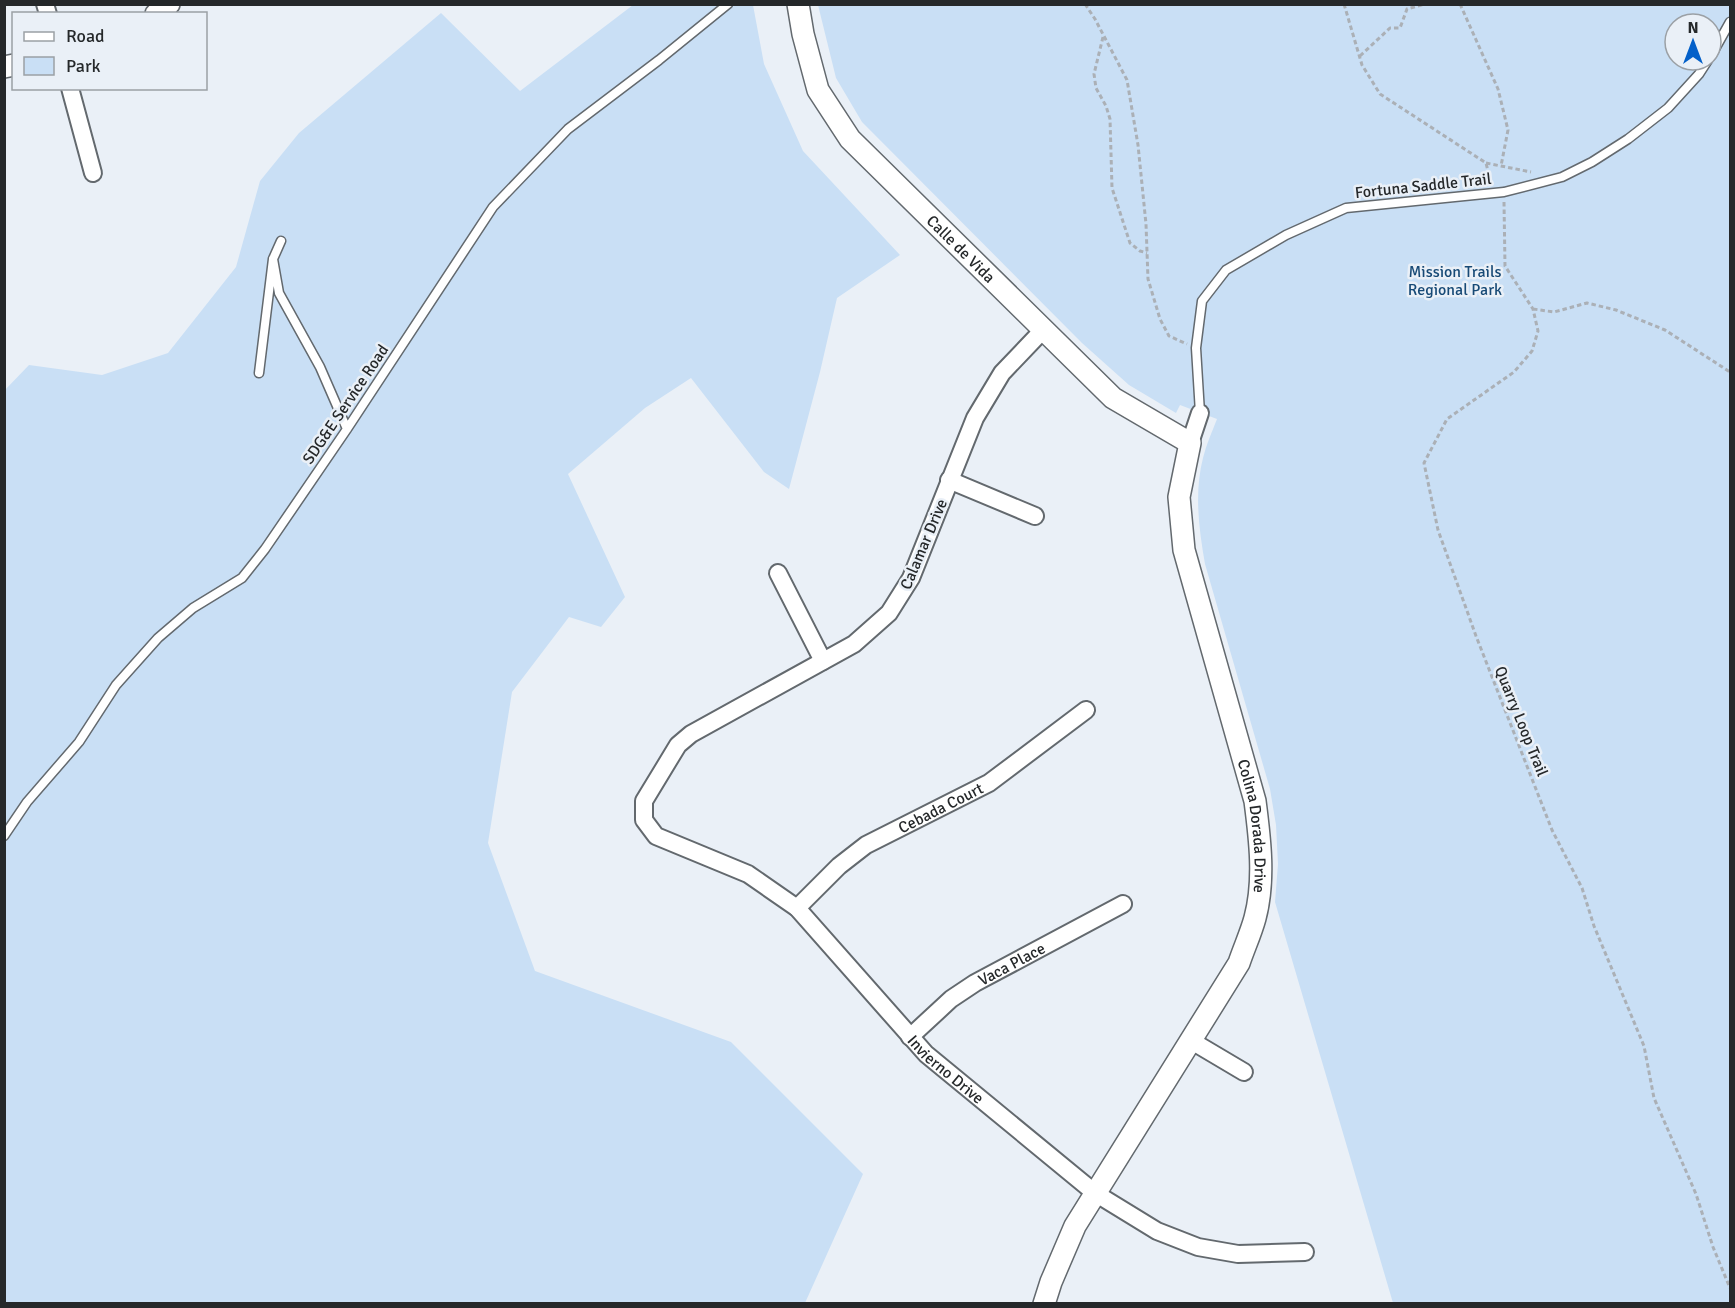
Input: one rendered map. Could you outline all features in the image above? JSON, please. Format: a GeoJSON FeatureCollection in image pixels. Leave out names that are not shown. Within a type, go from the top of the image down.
{"type":"FeatureCollection","features":[{"type":"Feature","properties":{"kind":"street","name":"Calle de Vida"},"geometry":{"type":"LineString","coordinates":[[798,4],[803,34],[818,90],[850,139],[1113,398],[1190,443]]}},
{"type":"Feature","properties":{"kind":"street"},"geometry":{"type":"LineString","coordinates":[[71,90],[93,174]]}},
{"type":"Feature","properties":{"kind":"street","name":"Calamar Drive"},"geometry":{"type":"LineString","coordinates":[[644,801],[678,745],[691,734],[854,644],[889,613],[911,578],[975,418],[1002,373],[1043,330]]}},
{"type":"Feature","properties":{"kind":"street","name":"Colina Dorada Drive"},"geometry":{"type":"LineString","coordinates":[[1044,1304],[1075,1226],[1239,963],[1255,918],[1260,892],[1260,837],[1255,801],[1184,550],[1179,497],[1190,443],[1200,413]]}},
{"type":"Feature","properties":{"kind":"street"},"geometry":{"type":"LineString","coordinates":[[949,480],[1035,516]]}},
{"type":"Feature","properties":{"kind":"street"},"geometry":{"type":"LineString","coordinates":[[778,573],[823,661]]}},
{"type":"Feature","properties":{"kind":"street","name":"Cebada Court"},"geometry":{"type":"LineString","coordinates":[[797,908],[838,866],[866,845],[989,783],[1086,710]]}},
{"type":"Feature","properties":{"kind":"street","name":"Invierno Drive"},"geometry":{"type":"LineString","coordinates":[[644,801],[644,820],[656,836],[748,874],[797,908],[926,1054],[1095,1193],[1157,1231],[1198,1247],[1238,1254],[1305,1252]]}},
{"type":"Feature","properties":{"kind":"street","name":"Vaca Place"},"geometry":{"type":"LineString","coordinates":[[910,1037],[951,999],[975,983],[1123,903]]}},
{"type":"Feature","properties":{"kind":"street"},"geometry":{"type":"LineString","coordinates":[[1190,1040],[1244,1072]]}},
{"type":"Feature","properties":{"kind":"lane","name":"SDG&E Service Road"},"geometry":{"type":"LineString","coordinates":[[4,837],[27,802],[80,742],[116,685],[158,638],[194,608],[242,578],[265,549],[493,207],[568,129],[728,4]]}},
{"type":"Feature","properties":{"kind":"lane"},"geometry":{"type":"LineString","coordinates":[[1723,36],[1731,22]]}},
{"type":"Feature","properties":{"kind":"lane","name":"Fortuna Saddle Trail"},"geometry":{"type":"LineString","coordinates":[[1200,413],[1196,348],[1202,301],[1226,270],[1286,235],[1346,208],[1504,192],[1562,177],[1592,162],[1628,139],[1668,108],[1700,72]]}},
{"type":"Feature","properties":{"kind":"lane"},"geometry":{"type":"LineString","coordinates":[[259,373],[273,259],[281,241]]}},
{"type":"Feature","properties":{"kind":"lane"},"geometry":{"type":"LineString","coordinates":[[273,259],[279,293],[320,367],[347,429]]}},
{"type":"Feature","properties":{"kind":"path"},"geometry":{"type":"LineString","coordinates":[[1085,4],[1127,80],[1138,145],[1146,224],[1148,279],[1160,319],[1169,336],[1196,348]]}},
{"type":"Feature","properties":{"kind":"path"},"geometry":{"type":"LineString","coordinates":[[1344,4],[1362,64],[1380,94],[1486,163],[1562,177]]}},
{"type":"Feature","properties":{"kind":"path"},"geometry":{"type":"LineString","coordinates":[[1360,56],[1390,28],[1400,28],[1407,9],[1425,4]]}},
{"type":"Feature","properties":{"kind":"path"},"geometry":{"type":"LineString","coordinates":[[1460,4],[1498,89],[1508,130],[1502,166]]}},
{"type":"Feature","properties":{"kind":"path"},"geometry":{"type":"LineString","coordinates":[[1104,35],[1094,74],[1096,88],[1110,119],[1112,188],[1130,243],[1140,251],[1148,253]]}},
{"type":"Feature","properties":{"kind":"path"},"geometry":{"type":"LineString","coordinates":[[1486,163],[1490,179],[1486,193]]}},
{"type":"Feature","properties":{"kind":"path","name":"Quarry Loop Trail"},"geometry":{"type":"LineString","coordinates":[[1504,192],[1505,266],[1533,309],[1538,331],[1532,351],[1514,372],[1447,419],[1424,463],[1438,530],[1476,636],[1552,830],[1582,888],[1594,926],[1644,1046],[1654,1098],[1696,1194],[1713,1247],[1731,1288]]}},
{"type":"Feature","properties":{"kind":"path"},"geometry":{"type":"LineString","coordinates":[[1533,309],[1554,312],[1587,303],[1616,310],[1665,330],[1731,372]]}},
{"type":"Feature","properties":{"kind":"green space"},"geometry":{"type":"Polygon","coordinates":[[[633,5],[753,5],[764,64],[803,151],[900,255],[837,298],[789,489],[764,472],[691,378],[645,408],[568,474],[625,597],[601,627],[569,617],[512,692],[488,843],[535,971],[731,1042],[863,1174],[805,1303],[5,1303],[4,391],[29,365],[102,375],[168,353],[236,267],[260,181],[299,133],[441,13],[520,91],[633,5]]]}},
{"type":"Feature","properties":{"kind":"green space","name":"Mission Trails Regional Park"},"geometry":{"type":"Polygon","coordinates":[[[818,5],[1730,5],[1730,1303],[1393,1303],[1275,902],[1278,864],[1276,825],[1270,789],[1205,564],[1199,525],[1200,471],[1217,419],[1180,405],[1176,413],[1129,385],[1082,343],[862,122],[836,78],[818,5]]]}}]}
